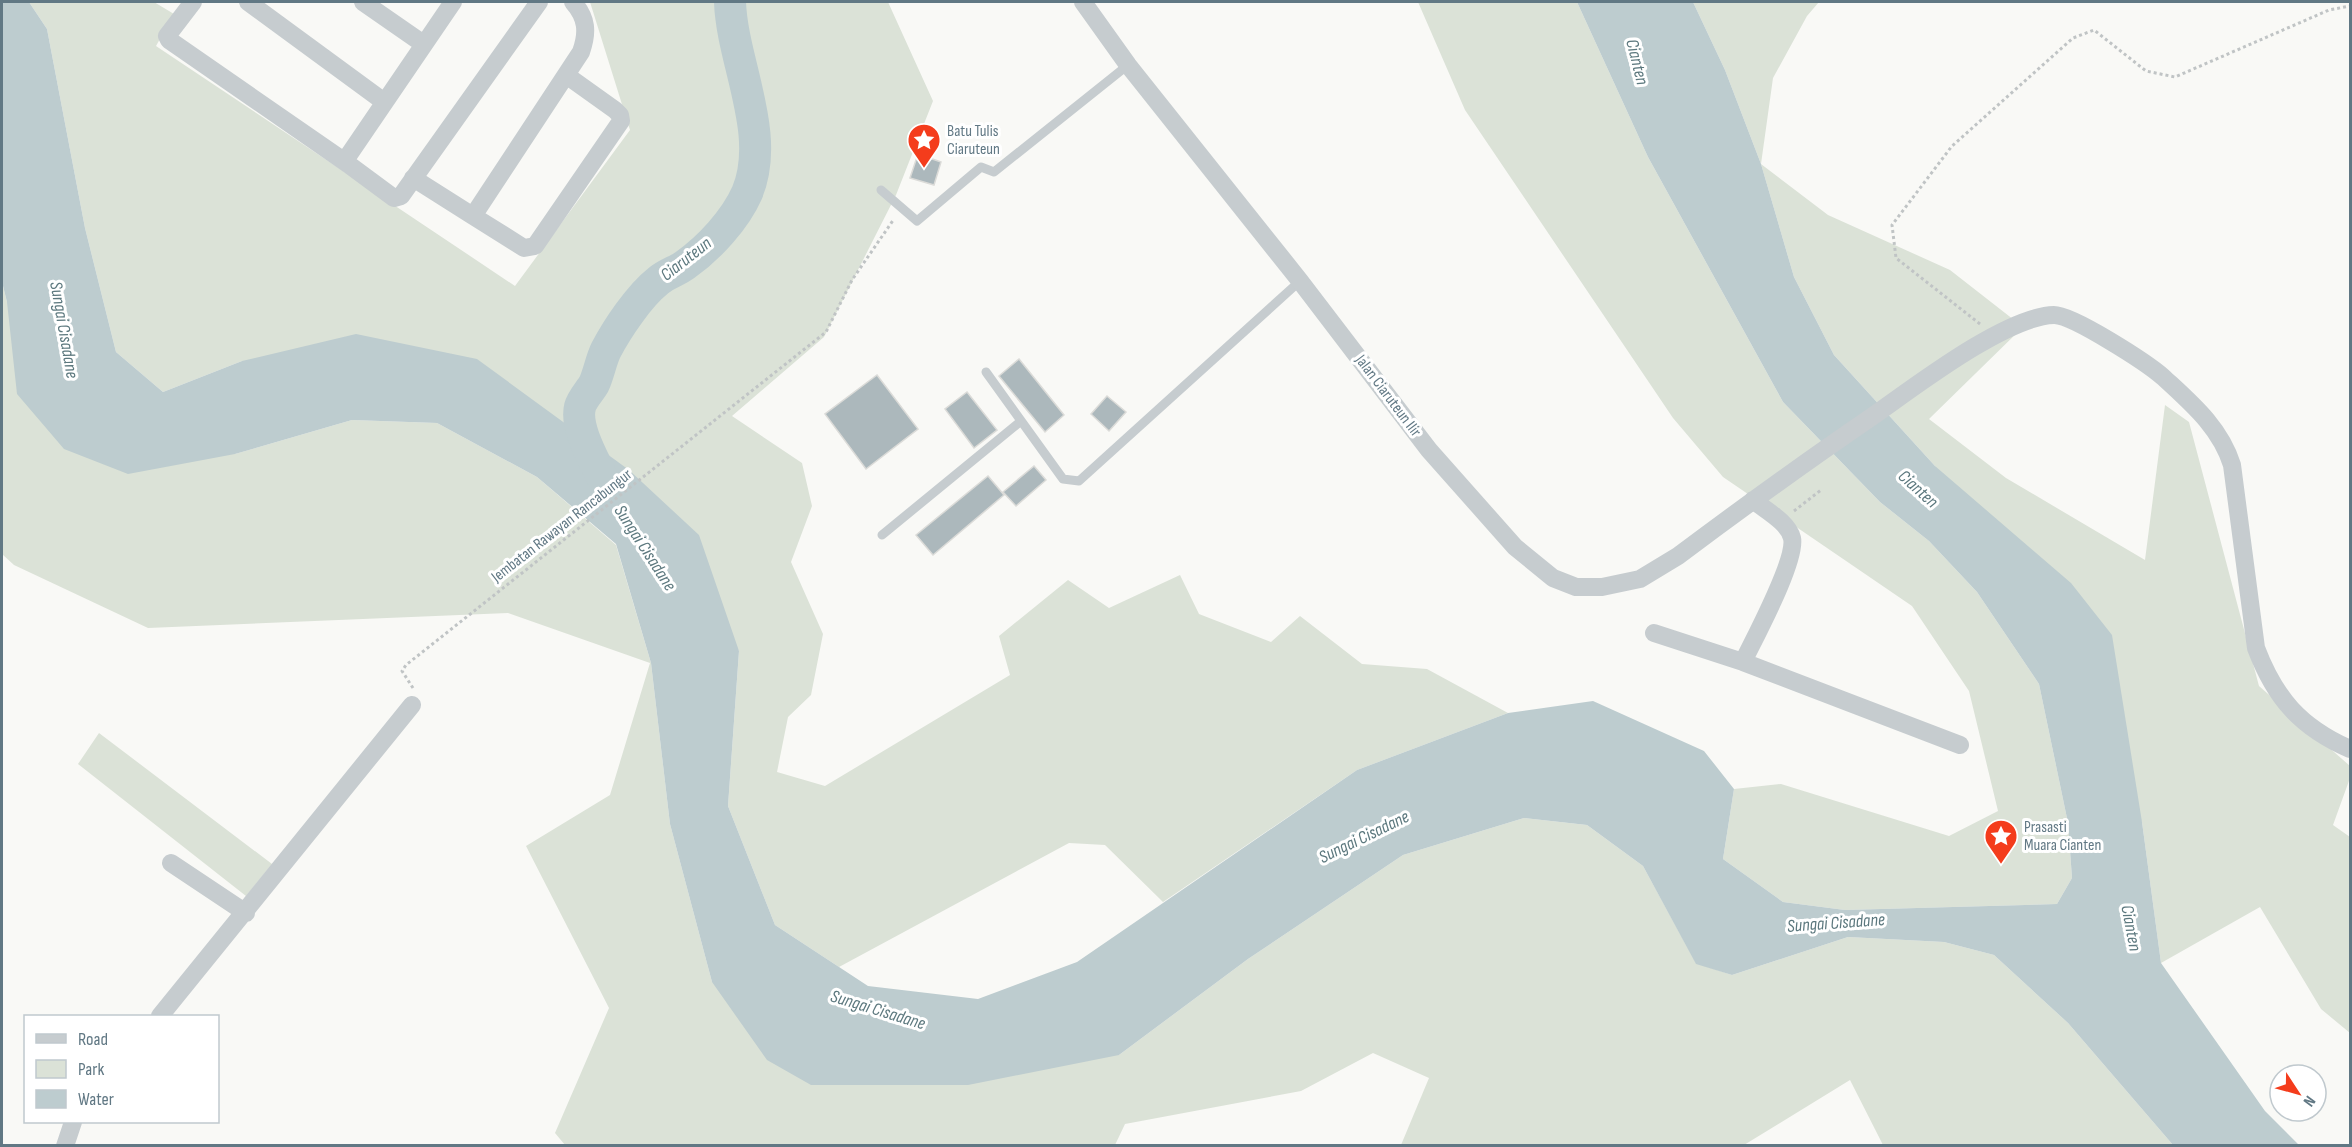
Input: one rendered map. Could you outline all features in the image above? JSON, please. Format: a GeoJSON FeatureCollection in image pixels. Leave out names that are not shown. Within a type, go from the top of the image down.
{"type":"FeatureCollection","features":[{"type":"Feature","properties":{"kind":"street"},"geometry":{"type":"LineString","coordinates":[[194,2],[167,36],[173,43],[394,198],[401,196],[539,2]]}},
{"type":"Feature","properties":{"kind":"street"},"geometry":{"type":"LineString","coordinates":[[248,2],[383,101]]}},
{"type":"Feature","properties":{"kind":"street"},"geometry":{"type":"LineString","coordinates":[[363,2],[422,43]]}},
{"type":"Feature","properties":{"kind":"street"},"geometry":{"type":"LineString","coordinates":[[348,164],[348,153],[422,43],[453,2]]}},
{"type":"Feature","properties":{"kind":"street"},"geometry":{"type":"LineString","coordinates":[[473,216],[566,75],[586,38],[585,22],[573,2]]}},
{"type":"Feature","properties":{"kind":"street","name":"Jalan Ciaruteun Ilir"},"geometry":{"type":"LineString","coordinates":[[1083,2],[1128,65],[1300,281],[1429,450],[1488,520],[1515,547],[1553,578],[1576,587],[1602,587],[1640,579],[1678,556],[1772,486],[1957,357],[2030,320],[2055,315],[2075,321],[2154,369],[2209,422],[2222,439],[2232,465],[2256,648],[2267,676],[2280,698],[2296,716],[2350,749]]}},
{"type":"Feature","properties":{"kind":"street"},"geometry":{"type":"LineString","coordinates":[[413,178],[524,248],[535,246],[621,121],[620,115],[615,110],[566,75]]}},
{"type":"Feature","properties":{"kind":"street"},"geometry":{"type":"LineString","coordinates":[[1743,662],[1779,586],[1792,546],[1792,537],[1780,522],[1753,500]]}},
{"type":"Feature","properties":{"kind":"street"},"geometry":{"type":"LineString","coordinates":[[1654,633],[1743,662],[1960,745]]}},
{"type":"Feature","properties":{"kind":"street"},"geometry":{"type":"LineString","coordinates":[[162,1015],[412,705]]}},
{"type":"Feature","properties":{"kind":"street"},"geometry":{"type":"LineString","coordinates":[[171,863],[246,913]]}},
{"type":"Feature","properties":{"kind":"street"},"geometry":{"type":"LineString","coordinates":[[65,1146],[73,1123]]}},
{"type":"Feature","properties":{"kind":"lane"},"geometry":{"type":"LineString","coordinates":[[881,190],[916,221],[981,167],[994,172],[1128,65]]}},
{"type":"Feature","properties":{"kind":"lane"},"geometry":{"type":"LineString","coordinates":[[986,372],[1063,479],[1079,481],[1300,281]]}},
{"type":"Feature","properties":{"kind":"lane"},"geometry":{"type":"LineString","coordinates":[[882,535],[1021,421]]}},
{"type":"Feature","properties":{"kind":"path"},"geometry":{"type":"LineString","coordinates":[[1996,336],[1896,258],[1892,225],[1952,146],[2073,38],[2094,30],[2146,71],[2175,77],[2330,10],[2350,6]]}},
{"type":"Feature","properties":{"kind":"path","name":"Jembatan Rawayan Rancabungur"},"geometry":{"type":"LineString","coordinates":[[412,705],[416,693],[402,671],[406,664],[826,332],[852,280],[901,208]]}},
{"type":"Feature","properties":{"kind":"path"},"geometry":{"type":"LineString","coordinates":[[1780,522],[1821,490]]}},
{"type":"Feature","properties":{"kind":"green space"},"geometry":{"type":"Polygon","coordinates":[[[29,2],[154,2],[174,14],[156,46],[515,286],[630,130],[590,2],[888,2],[933,101],[896,195],[824,337],[732,416],[802,463],[812,506],[791,562],[823,634],[811,695],[788,717],[777,772],[825,786],[1010,675],[999,636],[1068,580],[1109,608],[1180,575],[1199,614],[1271,642],[1300,616],[1362,664],[1427,669],[1508,713],[1357,770],[1163,902],[1105,845],[1069,843],[839,967],[775,925],[728,806],[739,651],[629,470],[242,361],[163,392],[116,352],[85,228],[47,29],[29,2]]]}},
{"type":"Feature","properties":{"kind":"green space"},"geometry":{"type":"Polygon","coordinates":[[[1418,2],[1577,2],[1648,157],[1783,402],[1880,502],[1929,541],[1977,592],[2039,684],[2068,823],[2072,878],[2057,904],[1845,910],[1783,902],[1723,859],[1734,789],[1781,784],[1949,836],[1998,811],[1969,691],[1912,606],[1723,477],[1673,418],[1465,110],[1418,2]]]}},
{"type":"Feature","properties":{"kind":"green space"},"geometry":{"type":"Polygon","coordinates":[[[1693,2],[1819,2],[1807,16],[1773,78],[1761,164],[1725,70],[1693,2]]]}},
{"type":"Feature","properties":{"kind":"green space"},"geometry":{"type":"Polygon","coordinates":[[[1761,164],[1828,215],[1950,270],[2023,327],[1929,419],[2006,478],[2145,560],[2165,405],[2189,422],[2259,686],[2350,766],[2350,778],[2333,825],[2350,837],[2350,1033],[2321,1009],[2260,907],[2161,963],[2142,822],[1935,466],[1834,355],[1794,277],[1761,164]]]}},
{"type":"Feature","properties":{"kind":"green space"},"geometry":{"type":"Polygon","coordinates":[[[2,282],[7,302],[235,454],[352,420],[437,423],[537,477],[616,545],[651,663],[670,824],[712,982],[1119,1055],[1248,959],[1403,855],[1524,818],[1587,825],[1643,866],[1696,963],[1732,975],[1848,937],[1944,942],[1994,955],[2068,1023],[2173,1145],[1883,1145],[1850,1080],[1744,1145],[1401,1145],[1429,1078],[1373,1053],[1301,1091],[1125,1124],[1115,1145],[565,1145],[555,1133],[609,1008],[526,846],[610,795],[650,663],[508,613],[148,628],[14,565],[2,554],[2,282]]]}},
{"type":"Feature","properties":{"kind":"green space"},"geometry":{"type":"Polygon","coordinates":[[[99,733],[272,864],[246,896],[78,764],[99,733]]]}},
{"type":"Feature","properties":{"kind":"water"},"geometry":{"type":"Polygon","coordinates":[[[2,2],[29,2],[47,29],[85,228],[116,352],[163,392],[242,361],[356,334],[477,359],[629,470],[699,535],[739,651],[728,806],[775,925],[868,986],[978,999],[1077,962],[1357,770],[1508,713],[1593,701],[1704,751],[1734,789],[1723,859],[1783,902],[1845,910],[2057,904],[2072,878],[2068,823],[2039,684],[1977,592],[1929,541],[1880,502],[1783,402],[1648,157],[1577,2],[1693,2],[1725,70],[1761,164],[1794,277],[1834,355],[1935,466],[2071,583],[2112,635],[2142,822],[2161,963],[2268,1114],[2268,1123],[2277,1123],[2299,1145],[2173,1145],[2068,1023],[1994,955],[1944,942],[1848,937],[1732,975],[1696,964],[1643,866],[1587,825],[1524,818],[1403,855],[1248,959],[1119,1055],[968,1085],[811,1085],[767,1060],[712,982],[670,824],[651,663],[616,544],[537,477],[437,423],[352,420],[235,454],[128,474],[64,449],[17,394],[7,302],[2,282],[2,2]]]}},
{"type":"Feature","properties":{"kind":"building"},"geometry":{"type":"Polygon","coordinates":[[[918,154],[941,162],[934,185],[910,178],[918,154]]]}},
{"type":"Feature","properties":{"kind":"building"},"geometry":{"type":"Polygon","coordinates":[[[1019,359],[1064,415],[1045,432],[999,376],[1019,359]]]}},
{"type":"Feature","properties":{"kind":"building"},"geometry":{"type":"Polygon","coordinates":[[[877,375],[918,429],[866,469],[825,414],[877,375]]]}},
{"type":"Feature","properties":{"kind":"building"},"geometry":{"type":"Polygon","coordinates":[[[967,392],[997,430],[974,448],[945,409],[967,392]]]}},
{"type":"Feature","properties":{"kind":"building"},"geometry":{"type":"Polygon","coordinates":[[[1107,396],[1126,412],[1109,431],[1091,414],[1107,396]]]}},
{"type":"Feature","properties":{"kind":"building"},"geometry":{"type":"Polygon","coordinates":[[[1034,466],[1046,480],[1016,506],[1003,492],[1034,466]]]}},
{"type":"Feature","properties":{"kind":"building"},"geometry":{"type":"Polygon","coordinates":[[[988,476],[1004,495],[933,555],[916,535],[988,476]]]}},
{"type":"Feature","properties":{"kind":"waterway","name":"Ciaruteun"},"geometry":{"type":"LineString","coordinates":[[601,475],[582,433],[579,415],[581,404],[594,384],[606,350],[643,295],[661,279],[694,258],[728,223],[747,193],[754,170],[753,122],[732,25],[730,2]]}},
{"type":"Feature","properties":{"kind":"place","name":"Batu Tulis Ciaruteun"},"geometry":{"type":"Point","coordinates":[924,169]}},
{"type":"Feature","properties":{"kind":"place","name":"Prasasti Muara Cianten"},"geometry":{"type":"Point","coordinates":[2001,865]}},
{"type":"Feature","properties":{"kind":"water label","name":"Cianten"},"geometry":{"type":"Point","coordinates":[1637,62]}},
{"type":"Feature","properties":{"kind":"water label","name":"Sungai Cisadane"},"geometry":{"type":"Point","coordinates":[64,330]}},
{"type":"Feature","properties":{"kind":"water label","name":"Cianten"},"geometry":{"type":"Point","coordinates":[1918,489]}},
{"type":"Feature","properties":{"kind":"water label","name":"Sungai Cisadane"},"geometry":{"type":"Point","coordinates":[645,548]}},
{"type":"Feature","properties":{"kind":"water label","name":"Sungai Cisadane"},"geometry":{"type":"Point","coordinates":[1364,837]}},
{"type":"Feature","properties":{"kind":"water label","name":"Sungai Cisadane"},"geometry":{"type":"Point","coordinates":[1836,923]}},
{"type":"Feature","properties":{"kind":"water label","name":"Cianten"},"geometry":{"type":"Point","coordinates":[2131,928]}},
{"type":"Feature","properties":{"kind":"water label","name":"Sungai Cisadane"},"geometry":{"type":"Point","coordinates":[878,1010]}}]}
